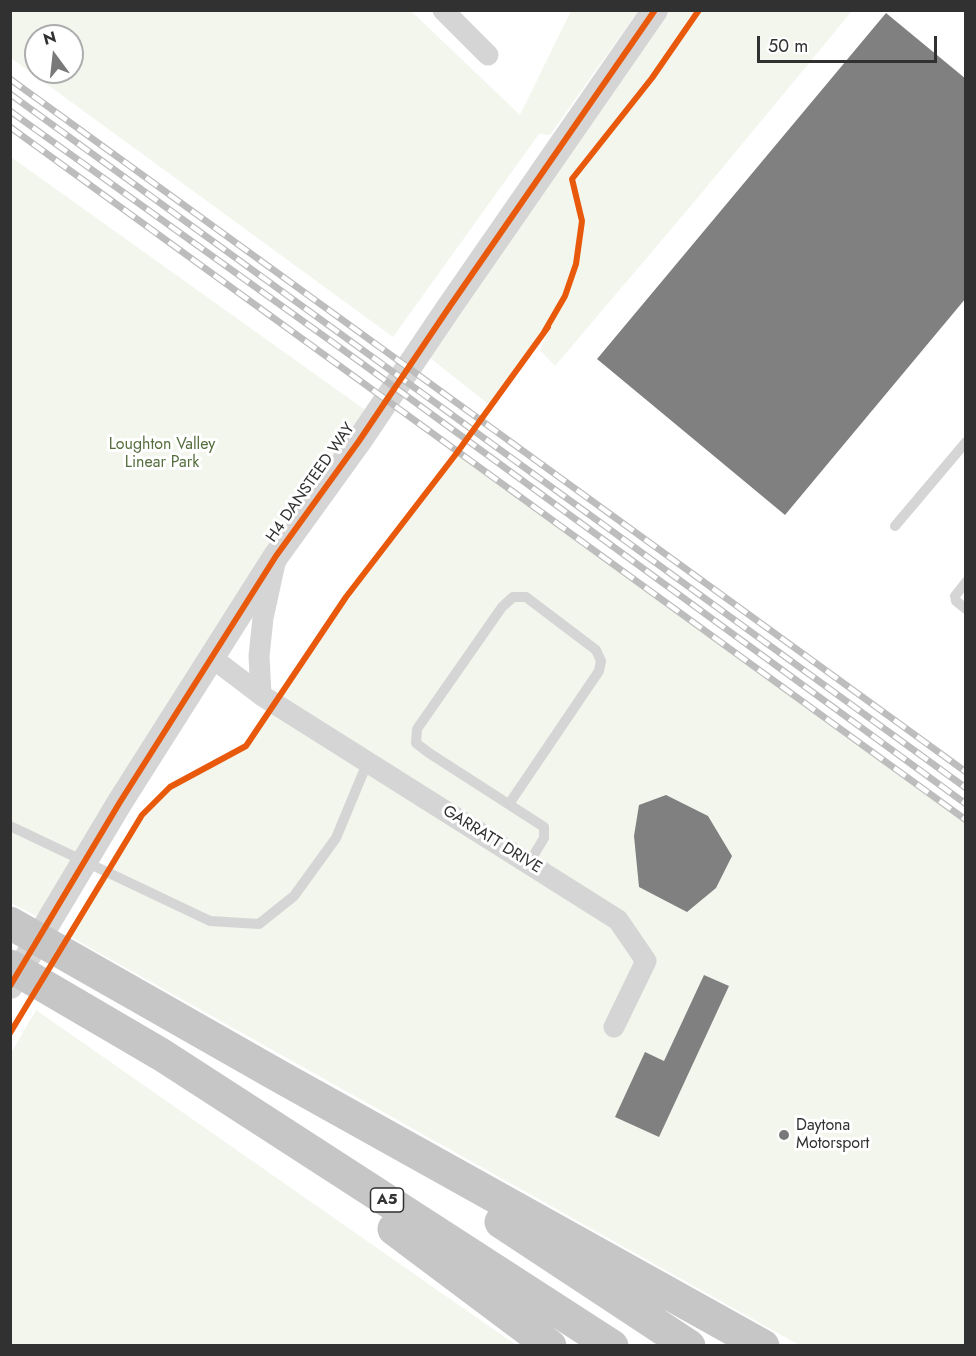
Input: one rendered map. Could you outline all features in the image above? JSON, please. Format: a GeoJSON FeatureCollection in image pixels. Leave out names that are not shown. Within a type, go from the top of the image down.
{"type":"FeatureCollection","features":[{"type":"Feature","properties":{"kind":"highway"},"geometry":{"type":"LineString","coordinates":[[10,923],[277,1075],[764,1346]]}},
{"type":"Feature","properties":{"kind":"highway","name":"A5"},"geometry":{"type":"LineString","coordinates":[[10,966],[162,1055],[612,1346]]}},
{"type":"Feature","properties":{"kind":"highway"},"geometry":{"type":"LineString","coordinates":[[162,1055],[550,1346]]}},
{"type":"Feature","properties":{"kind":"highway"},"geometry":{"type":"LineString","coordinates":[[277,1075],[689,1346]]}},
{"type":"Feature","properties":{"kind":"street"},"geometry":{"type":"LineString","coordinates":[[443,10],[488,55]]}},
{"type":"Feature","properties":{"kind":"street","name":"H4 DANSTEED WAY"},"geometry":{"type":"LineString","coordinates":[[10,986],[120,802],[276,556],[359,441],[655,10]]}},
{"type":"Feature","properties":{"kind":"street"},"geometry":{"type":"LineString","coordinates":[[261,695],[259,656],[263,618],[276,556]]}},
{"type":"Feature","properties":{"kind":"street","name":"GARRATT DRIVE"},"geometry":{"type":"LineString","coordinates":[[211,657],[261,695],[618,920],[646,961],[614,1027]]}},
{"type":"Feature","properties":{"kind":"lane"},"geometry":{"type":"LineString","coordinates":[[894,526],[966,442]]}},
{"type":"Feature","properties":{"kind":"lane"},"geometry":{"type":"LineString","coordinates":[[966,582],[955,596],[956,601],[966,609]]}},
{"type":"Feature","properties":{"kind":"lane"},"geometry":{"type":"LineString","coordinates":[[510,804],[599,671],[601,661],[596,650],[526,597],[513,597],[502,607],[417,729],[416,743],[544,827],[544,838],[529,863]]}},
{"type":"Feature","properties":{"kind":"lane"},"geometry":{"type":"LineString","coordinates":[[10,826],[210,921],[259,924],[294,896],[336,838],[368,761]]}},
{"type":"Feature","properties":{"kind":"green space"},"geometry":{"type":"Polygon","coordinates":[[[10,11],[411,11],[520,115],[571,11],[638,11],[550,135],[539,134],[393,337],[47,84],[84,84],[84,24],[24,24],[24,67],[11,58],[10,11]]]}},
{"type":"Feature","properties":{"kind":"green space"},"geometry":{"type":"Polygon","coordinates":[[[655,11],[852,11],[555,366],[540,350],[562,302],[491,406],[420,350],[655,11]]]}},
{"type":"Feature","properties":{"kind":"green space","name":"Loughton Valley Linear Park"},"geometry":{"type":"Polygon","coordinates":[[[11,157],[375,417],[48,922],[11,903],[11,157]]]}},
{"type":"Feature","properties":{"kind":"green space","name":"Daytona Motorsport"},"geometry":{"type":"Polygon","coordinates":[[[456,454],[965,820],[965,1345],[799,1345],[69,936],[142,815],[170,787],[246,746],[346,597],[456,454]]]}},
{"type":"Feature","properties":{"kind":"green space"},"geometry":{"type":"Polygon","coordinates":[[[36,1010],[516,1345],[11,1345],[11,1053],[36,1010]]]}},
{"type":"Feature","properties":{"kind":"building"},"geometry":{"type":"Polygon","coordinates":[[[886,13],[966,79],[966,298],[785,515],[597,359],[886,13]]]}},
{"type":"Feature","properties":{"kind":"building"},"geometry":{"type":"Polygon","coordinates":[[[666,795],[708,816],[732,856],[716,888],[687,912],[639,887],[634,836],[639,805],[666,795]]]}},
{"type":"Feature","properties":{"kind":"building"},"geometry":{"type":"Polygon","coordinates":[[[704,975],[729,986],[659,1137],[615,1117],[645,1052],[664,1061],[704,975]]]}},
{"type":"Feature","properties":{"kind":"railway"},"geometry":{"type":"LineString","coordinates":[[10,79],[966,772]]}},
{"type":"Feature","properties":{"kind":"railway"},"geometry":{"type":"LineString","coordinates":[[10,94],[966,788]]}},
{"type":"Feature","properties":{"kind":"railway"},"geometry":{"type":"LineString","coordinates":[[10,111],[360,362],[966,804]]}},
{"type":"Feature","properties":{"kind":"railway"},"geometry":{"type":"LineString","coordinates":[[10,127],[966,820]]}},
{"type":"Feature","properties":{"kind":"cycle path"},"geometry":{"type":"LineString","coordinates":[[10,986],[120,802],[276,556],[359,441],[655,10]]}},
{"type":"Feature","properties":{"kind":"cycle path"},"geometry":{"type":"LineString","coordinates":[[543,334],[565,296],[576,264],[582,221],[572,179],[652,78],[699,10]]}},
{"type":"Feature","properties":{"kind":"cycle path"},"geometry":{"type":"LineString","coordinates":[[10,1033],[142,815],[170,787],[246,746],[346,597],[456,454],[548,327]]}},
{"type":"Feature","properties":{"kind":"place","name":"Daytona Motorsport"},"geometry":{"type":"Point","coordinates":[784,1135]}}]}
